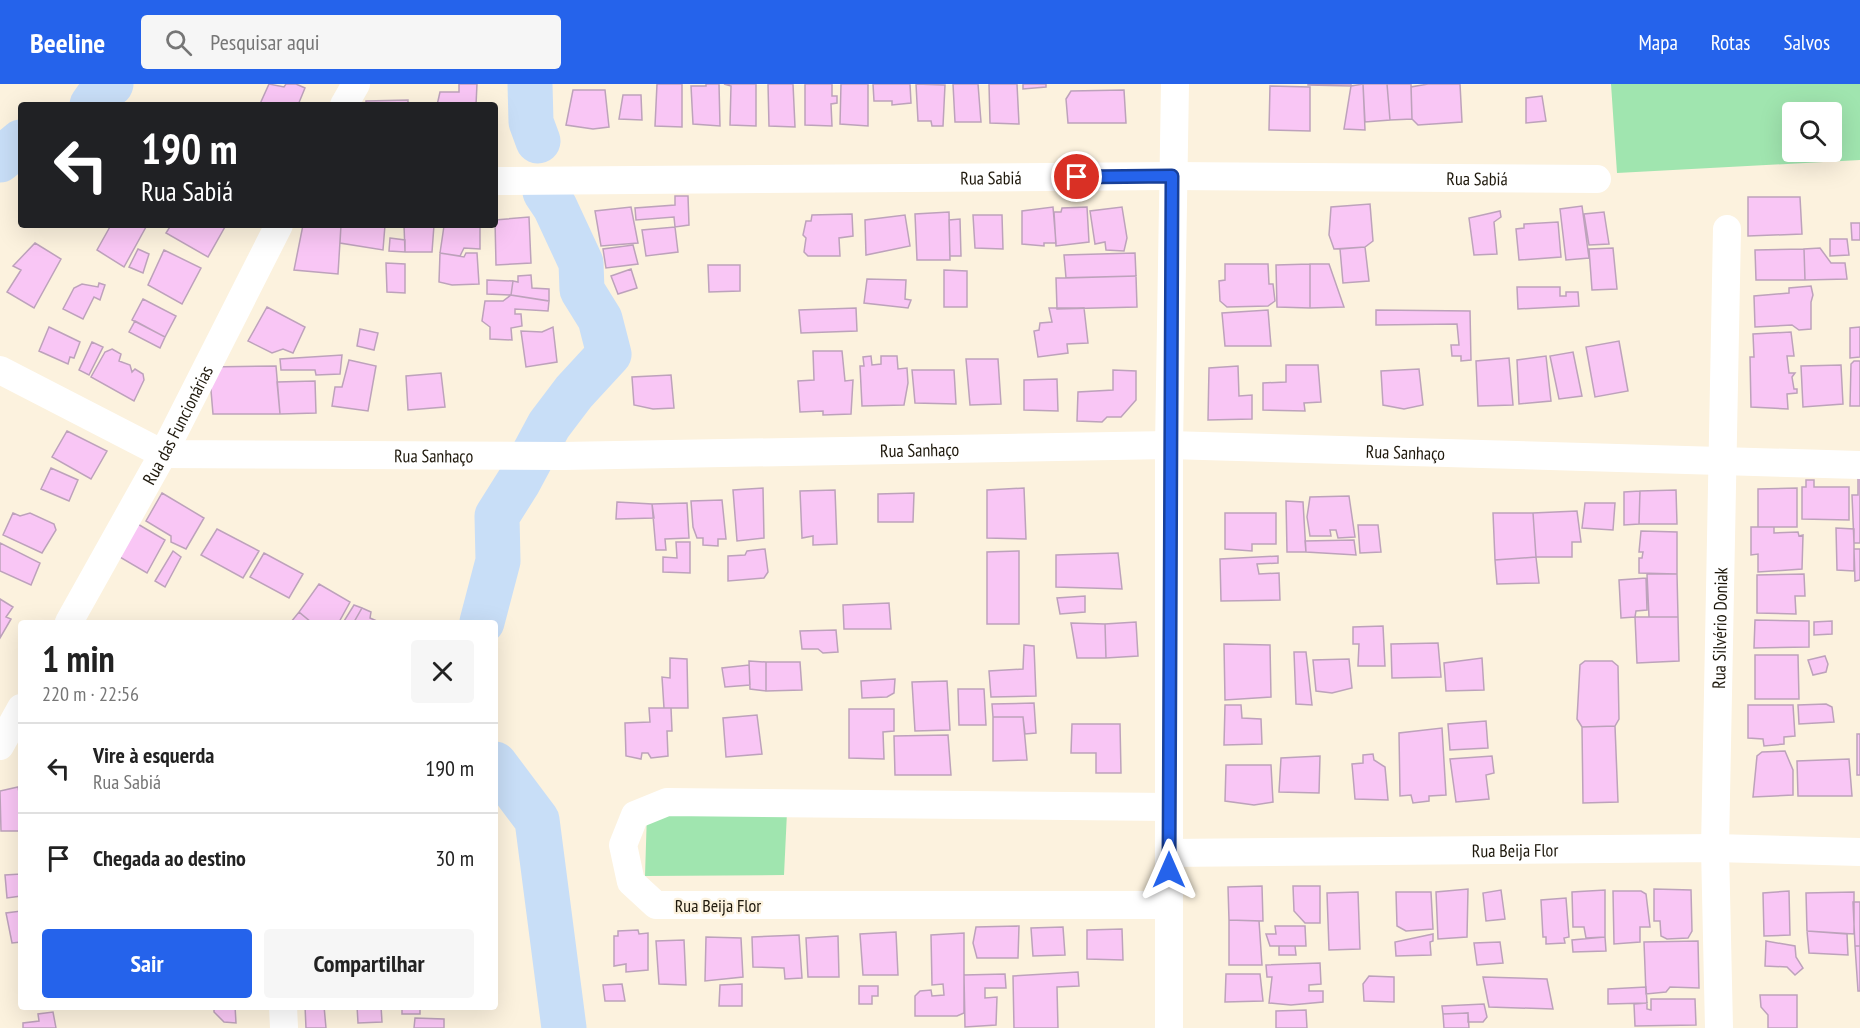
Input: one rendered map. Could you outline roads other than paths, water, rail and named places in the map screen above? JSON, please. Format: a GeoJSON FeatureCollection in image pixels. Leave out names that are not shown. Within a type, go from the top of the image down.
{"type":"FeatureCollection","features":[{"type":"Feature","properties":{"kind":"street"},"geometry":{"type":"LineString","coordinates":[[346,102],[356,84]]}},
{"type":"Feature","properties":{"kind":"street"},"geometry":{"type":"LineString","coordinates":[[1169,1028],[1169,445],[1175,84]]}},
{"type":"Feature","properties":{"kind":"street","name":"Rua Sabiá"},"geometry":{"type":"LineString","coordinates":[[498,181],[1172,176],[1597,179]]}},
{"type":"Feature","properties":{"kind":"street","name":"Rua das Funcionárias"},"geometry":{"type":"LineString","coordinates":[[70,620],[163,454],[277,228]]}},
{"type":"Feature","properties":{"kind":"street","name":"Rua Silvério Doniak"},"geometry":{"type":"LineString","coordinates":[[1719,1028],[1715,848],[1727,229]]}},
{"type":"Feature","properties":{"kind":"street","name":"Rua Sanhaço"},"geometry":{"type":"LineString","coordinates":[[0,370],[163,454],[500,457],[1169,445],[1724,463],[1860,465]]}},
{"type":"Feature","properties":{"kind":"street"},"geometry":{"type":"LineString","coordinates":[[0,694],[18,704]]}},
{"type":"Feature","properties":{"kind":"street"},"geometry":{"type":"LineString","coordinates":[[0,746],[18,712]]}},
{"type":"Feature","properties":{"kind":"street","name":"Rua Beija Flor"},"geometry":{"type":"LineString","coordinates":[[1168,905],[656,905],[631,882],[623,845],[635,815],[667,802],[1169,807]]}},
{"type":"Feature","properties":{"kind":"street","name":"Rua Beija Flor"},"geometry":{"type":"LineString","coordinates":[[1169,853],[1715,848],[1860,852]]}},
{"type":"Feature","properties":{"kind":"street"},"geometry":{"type":"LineString","coordinates":[[283,1010],[284,1028]]}},
{"type":"Feature","properties":{"kind":"waterway"},"geometry":{"type":"LineString","coordinates":[[94,102],[106,85],[111,84]]}},
{"type":"Feature","properties":{"kind":"waterway"},"geometry":{"type":"LineString","coordinates":[[530,84],[531,122],[538,141]]}},
{"type":"Feature","properties":{"kind":"waterway"},"geometry":{"type":"LineString","coordinates":[[0,160],[18,145]]}},
{"type":"Feature","properties":{"kind":"waterway"},"geometry":{"type":"LineString","coordinates":[[483,620],[498,561],[497,516],[549,425],[574,392],[609,354],[600,319],[582,290],[581,263],[555,207],[545,192]]}},
{"type":"Feature","properties":{"kind":"waterway"},"geometry":{"type":"LineString","coordinates":[[498,768],[537,820],[564,1028]]}}]}
